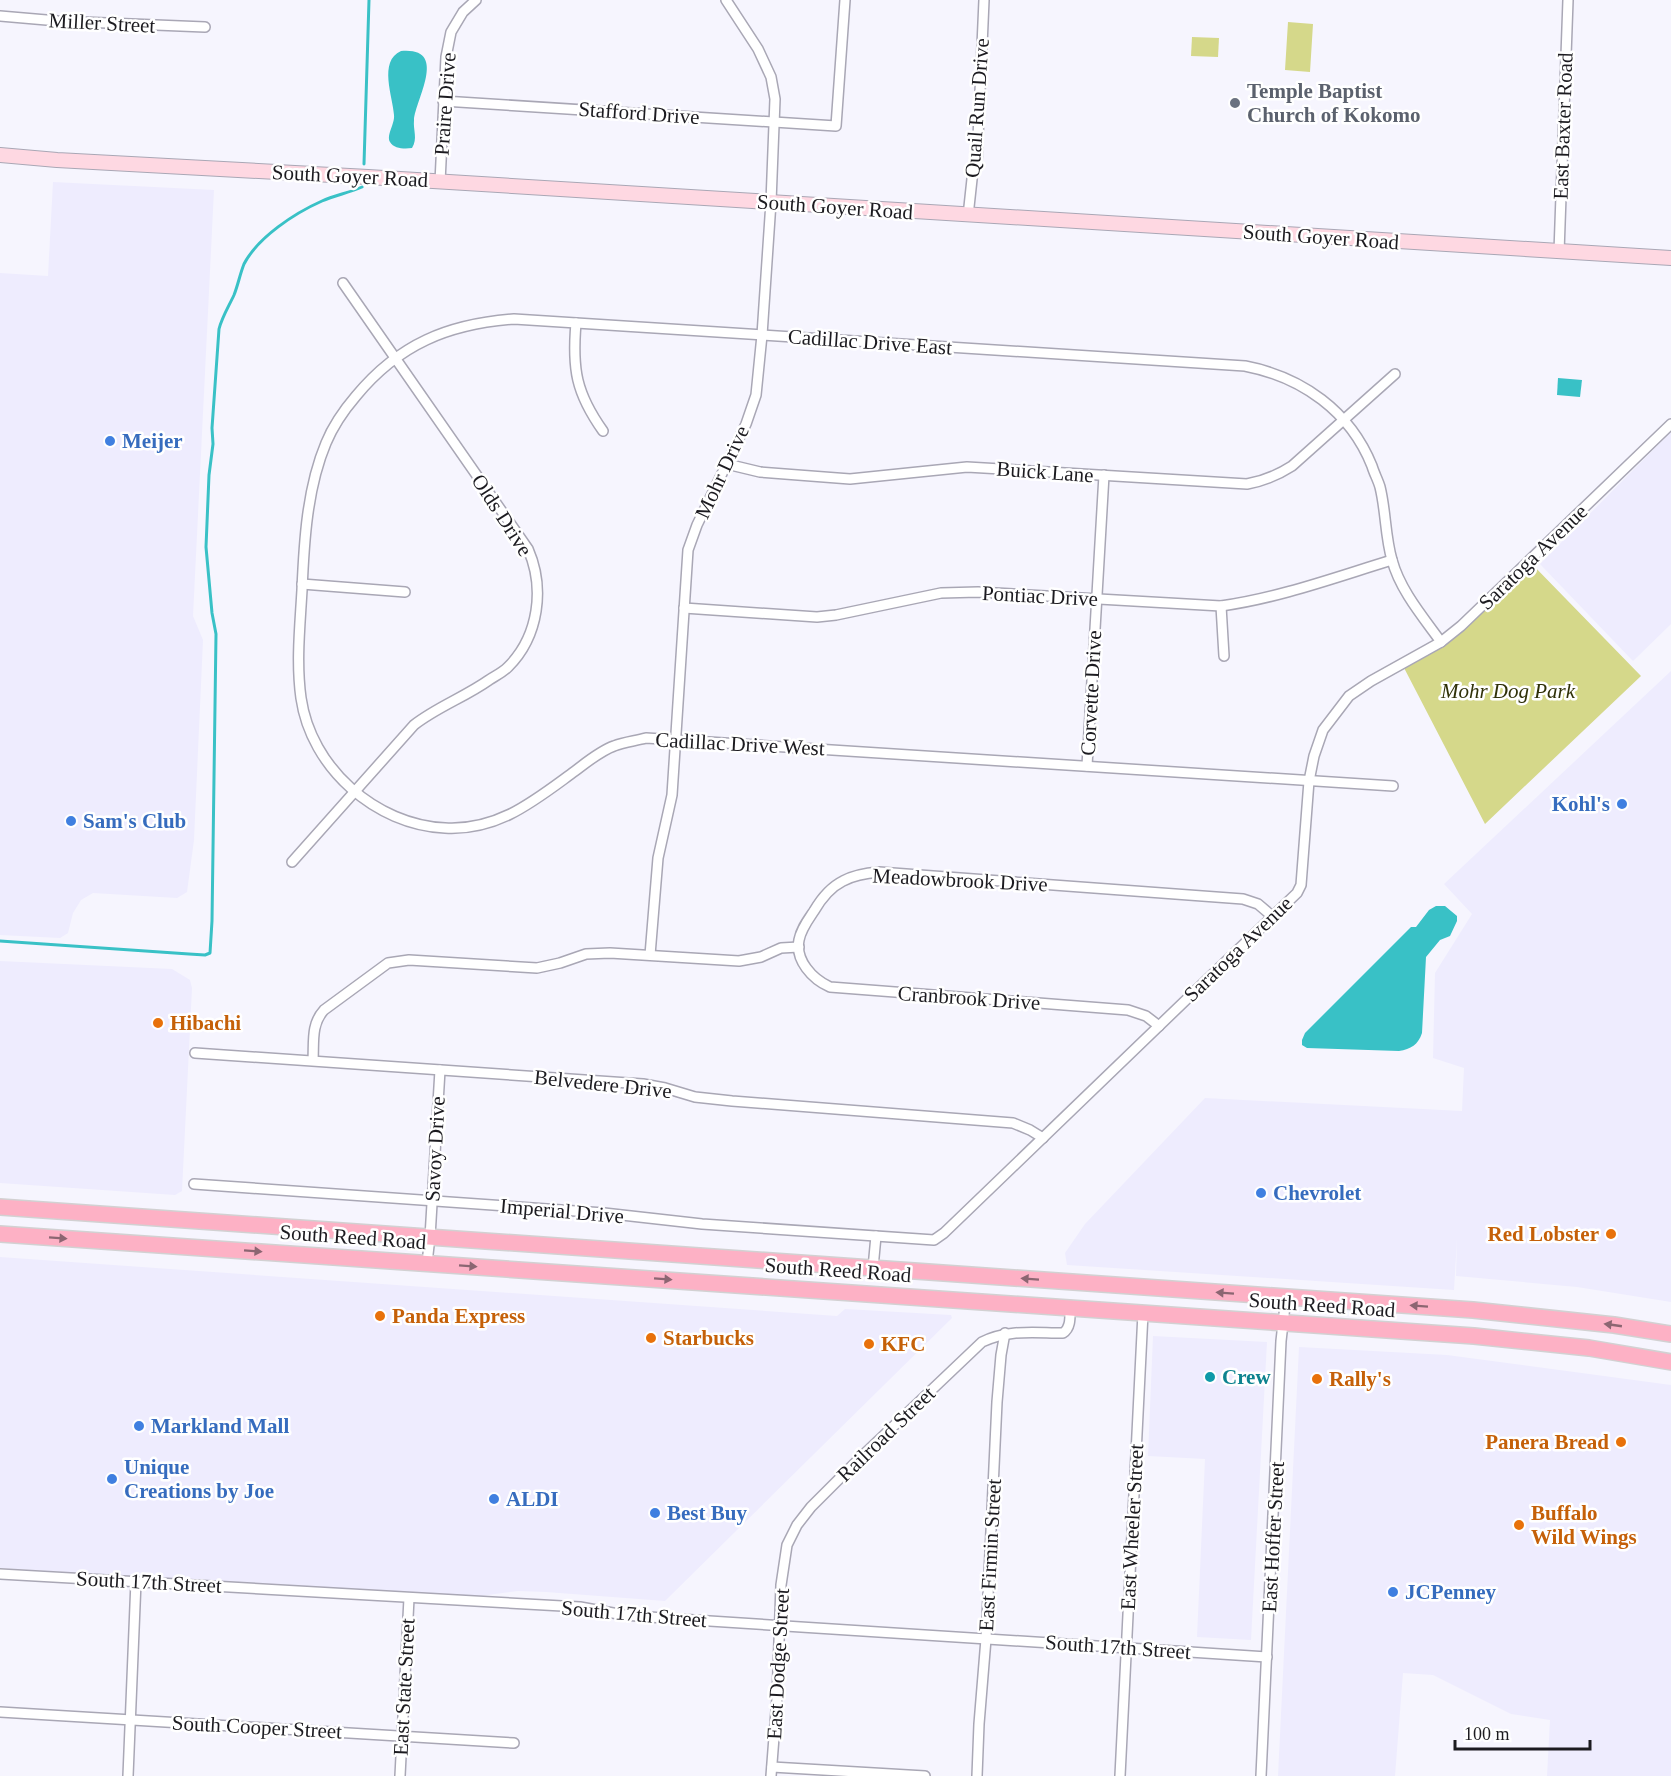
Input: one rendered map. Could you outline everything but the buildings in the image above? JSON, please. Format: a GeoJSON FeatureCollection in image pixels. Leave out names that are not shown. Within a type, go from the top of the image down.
{"type":"FeatureCollection","features":[{"type":"Feature","properties":{"kind":"main road","name":"South Reed Road"},"geometry":{"type":"LineString","coordinates":[[0,1207],[1473,1310],[1614,1325],[1671,1334]]}},
{"type":"Feature","properties":{"kind":"main road","name":"South Reed Road"},"geometry":{"type":"LineString","coordinates":[[0,1234],[1497,1339],[1589,1348],[1671,1362]]}},
{"type":"Feature","properties":{"kind":"street","name":"Praire Drive"},"geometry":{"type":"LineString","coordinates":[[440,182],[446,57],[451,32],[463,12],[476,0]]}},
{"type":"Feature","properties":{"kind":"street","name":"Mohr Drive"},"geometry":{"type":"LineString","coordinates":[[650,955],[658,858],[672,795],[688,550],[697,525],[746,424],[756,395],[762,335],[775,99],[771,77],[758,49],[726,0]]}},
{"type":"Feature","properties":{"kind":"street","name":"Stafford Drive"},"geometry":{"type":"LineString","coordinates":[[443,101],[836,126],[845,0]]}},
{"type":"Feature","properties":{"kind":"street","name":"Quail Run Drive"},"geometry":{"type":"LineString","coordinates":[[968,216],[973,170],[977,161],[984,0]]}},
{"type":"Feature","properties":{"kind":"street","name":"East Baxter Road"},"geometry":{"type":"LineString","coordinates":[[1559,252],[1568,0]]}},
{"type":"Feature","properties":{"kind":"street","name":"Miller Street"},"geometry":{"type":"LineString","coordinates":[[0,16],[58,21],[204,27]]}},
{"type":"Feature","properties":{"kind":"street","name":"South Goyer Road"},"geometry":{"type":"LineString","coordinates":[[0,155],[1671,258]]}},
{"type":"Feature","properties":{"kind":"street","name":"Olds Drive"},"geometry":{"type":"LineString","coordinates":[[292,862],[414,725],[427,715],[475,690],[507,668],[521,650],[537,612],[538,590],[534,563],[528,549],[343,283]]}},
{"type":"Feature","properties":{"kind":"street","name":"Cadillac Drive East"},"geometry":{"type":"LineString","coordinates":[[302,584],[314,478],[326,443],[344,410],[367,382],[394,357],[412,346],[447,331],[484,321],[514,319],[1245,366],[1289,379],[1318,396],[1352,428],[1368,456],[1380,486],[1392,560],[1408,596],[1441,642]]}},
{"type":"Feature","properties":{"kind":"street"},"geometry":{"type":"LineString","coordinates":[[576,323],[575,358],[578,384],[588,410],[603,431]]}},
{"type":"Feature","properties":{"kind":"street","name":"Buick Lane"},"geometry":{"type":"LineString","coordinates":[[728,462],[760,472],[850,479],[967,467],[1247,484],[1280,474],[1292,466],[1395,374]]}},
{"type":"Feature","properties":{"kind":"street","name":"Saratoga Avenue"},"geometry":{"type":"LineString","coordinates":[[930,1240],[944,1233],[1297,893],[1301,885],[1309,781],[1314,756],[1323,730],[1349,696],[1441,642],[1461,626],[1671,424]]}},
{"type":"Feature","properties":{"kind":"street","name":"Corvette Drive"},"geometry":{"type":"LineString","coordinates":[[1087,766],[1104,475]]}},
{"type":"Feature","properties":{"kind":"street","name":"Pontiac Drive"},"geometry":{"type":"LineString","coordinates":[[684,608],[817,617],[941,593],[978,592],[1221,606],[1246,603],[1276,595],[1392,560]]}},
{"type":"Feature","properties":{"kind":"street"},"geometry":{"type":"LineString","coordinates":[[302,584],[405,592]]}},
{"type":"Feature","properties":{"kind":"street","name":"Cadillac Drive West"},"geometry":{"type":"LineString","coordinates":[[302,584],[298,667],[304,713],[315,740],[329,764],[354,792],[382,811],[409,822],[445,828],[470,827],[499,820],[524,808],[594,757],[613,746],[646,738],[1393,786]]}},
{"type":"Feature","properties":{"kind":"street"},"geometry":{"type":"LineString","coordinates":[[1221,606],[1224,656]]}},
{"type":"Feature","properties":{"kind":"street","name":"Meadowbrook Drive"},"geometry":{"type":"LineString","coordinates":[[799,947],[803,929],[820,900],[831,889],[842,881],[859,874],[879,872],[1243,899],[1258,904],[1272,916]]}},
{"type":"Feature","properties":{"kind":"street"},"geometry":{"type":"LineString","coordinates":[[313,1060],[315,1026],[319,1016],[388,963],[409,960],[537,968],[586,954],[610,953],[739,961],[761,957],[781,948],[799,947]]}},
{"type":"Feature","properties":{"kind":"street","name":"Cranbrook Drive"},"geometry":{"type":"LineString","coordinates":[[799,947],[799,954],[810,973],[822,984],[830,987],[1128,1010],[1146,1016],[1158,1026]]}},
{"type":"Feature","properties":{"kind":"street","name":"Belvedere Drive"},"geometry":{"type":"LineString","coordinates":[[195,1053],[621,1082],[664,1088],[695,1097],[732,1101],[1013,1123],[1043,1138]]}},
{"type":"Feature","properties":{"kind":"street","name":"Savoy Drive"},"geometry":{"type":"LineString","coordinates":[[427,1263],[440,1070]]}},
{"type":"Feature","properties":{"kind":"street","name":"Imperial Drive"},"geometry":{"type":"LineString","coordinates":[[194,1184],[604,1213],[702,1224],[930,1240]]}},
{"type":"Feature","properties":{"kind":"street"},"geometry":{"type":"LineString","coordinates":[[873,1268],[876,1236]]}},
{"type":"Feature","properties":{"kind":"street","name":"East Hoffer Street"},"geometry":{"type":"LineString","coordinates":[[1261,1776],[1282,1323],[1286,1297]]}},
{"type":"Feature","properties":{"kind":"street"},"geometry":{"type":"LineString","coordinates":[[1005,1333],[1063,1333],[1067,1331],[1071,1308]]}},
{"type":"Feature","properties":{"kind":"street","name":"East Wheeler Street"},"geometry":{"type":"LineString","coordinates":[[1120,1776],[1143,1313]]}},
{"type":"Feature","properties":{"kind":"street","name":"Railroad Street"},"geometry":{"type":"LineString","coordinates":[[785,1552],[797,1525],[860,1458],[982,1342],[1005,1333]]}},
{"type":"Feature","properties":{"kind":"street","name":"East Firmin Street"},"geometry":{"type":"LineString","coordinates":[[977,1776],[998,1402],[1005,1333]]}},
{"type":"Feature","properties":{"kind":"street","name":"East Dodge Street"},"geometry":{"type":"LineString","coordinates":[[771,1771],[777,1698],[781,1585],[785,1552]]}},
{"type":"Feature","properties":{"kind":"street","name":"South 17th Street"},"geometry":{"type":"LineString","coordinates":[[0,1574],[580,1607],[624,1615],[1267,1657]]}},
{"type":"Feature","properties":{"kind":"street"},"geometry":{"type":"LineString","coordinates":[[128,1776],[136,1581]]}},
{"type":"Feature","properties":{"kind":"street","name":"East State Street"},"geometry":{"type":"LineString","coordinates":[[400,1776],[409,1598]]}},
{"type":"Feature","properties":{"kind":"street","name":"South Cooper Street"},"geometry":{"type":"LineString","coordinates":[[0,1712],[514,1743]]}},
{"type":"Feature","properties":{"kind":"street"},"geometry":{"type":"LineString","coordinates":[[771,1771],[925,1776]]}},
{"type":"Feature","properties":{"kind":"shaded area"},"geometry":{"type":"Polygon","coordinates":[[[53,182],[214,190],[193,616],[203,640],[194,840],[187,892],[177,898],[93,893],[81,900],[73,913],[68,933],[60,938],[0,935],[0,273],[48,276],[53,182]]]}},
{"type":"Feature","properties":{"kind":"shaded area"},"geometry":{"type":"Polygon","coordinates":[[[1671,432],[1671,624],[1633,661],[1540,564],[1671,432]]]}},
{"type":"Feature","properties":{"kind":"shaded area"},"geometry":{"type":"Polygon","coordinates":[[[1671,671],[1671,1302],[1577,1287],[1456,1276],[1457,1239],[1454,1290],[1067,1265],[1065,1253],[1085,1224],[1205,1098],[1462,1111],[1464,1068],[1433,1058],[1435,973],[1472,914],[1444,884],[1671,671]]]}},
{"type":"Feature","properties":{"kind":"shaded area"},"geometry":{"type":"Polygon","coordinates":[[[0,961],[172,969],[190,980],[192,988],[182,1191],[175,1195],[0,1183],[0,961]]]}},
{"type":"Feature","properties":{"kind":"shaded area"},"geometry":{"type":"Polygon","coordinates":[[[0,1257],[837,1316],[845,1309],[951,1315],[952,1318],[665,1601],[518,1591],[473,1597],[0,1568],[0,1257]]]}},
{"type":"Feature","properties":{"kind":"shaded area"},"geometry":{"type":"Polygon","coordinates":[[[1153,1336],[1267,1342],[1251,1640],[1197,1637],[1205,1459],[1148,1456],[1153,1336]]]}},
{"type":"Feature","properties":{"kind":"shaded area"},"geometry":{"type":"Polygon","coordinates":[[[1299,1347],[1447,1355],[1671,1385],[1671,1776],[1547,1776],[1550,1720],[1511,1714],[1433,1675],[1403,1673],[1395,1776],[1278,1776],[1299,1347]]]}},
{"type":"Feature","properties":{"kind":"green space"},"geometry":{"type":"Polygon","coordinates":[[[1288,22],[1313,24],[1310,72],[1285,70],[1288,22]]]}},
{"type":"Feature","properties":{"kind":"green space"},"geometry":{"type":"Polygon","coordinates":[[[1192,37],[1219,38],[1218,57],[1191,56],[1192,37]]]}},
{"type":"Feature","properties":{"kind":"green space","name":"Mohr Dog Park"},"geometry":{"type":"Polygon","coordinates":[[[1529,561],[1641,676],[1485,824],[1402,664],[1441,642],[1529,561]]]}},
{"type":"Feature","properties":{"kind":"water"},"geometry":{"type":"Polygon","coordinates":[[[401,51],[415,52],[424,57],[427,65],[414,120],[415,141],[412,148],[394,146],[389,139],[394,115],[388,71],[394,56],[401,51]]]}},
{"type":"Feature","properties":{"kind":"water"},"geometry":{"type":"Polygon","coordinates":[[[1558,378],[1582,380],[1580,397],[1557,395],[1558,378]]]}},
{"type":"Feature","properties":{"kind":"water"},"geometry":{"type":"Polygon","coordinates":[[[1436,906],[1445,906],[1457,916],[1457,921],[1450,936],[1440,940],[1426,957],[1422,1033],[1416,1043],[1410,1048],[1399,1051],[1307,1048],[1302,1045],[1305,1033],[1411,927],[1416,927],[1429,910],[1436,906]]]}},
{"type":"Feature","properties":{"kind":"waterway"},"geometry":{"type":"LineString","coordinates":[[364,164],[369,0]]}},
{"type":"Feature","properties":{"kind":"waterway"},"geometry":{"type":"LineString","coordinates":[[0,941],[205,955],[210,953],[216,634],[206,547],[219,329],[244,264],[258,244],[300,212],[327,199],[362,187]]}},
{"type":"Feature","properties":{"kind":"place","name":"Temple Baptist Church of Kokomo"},"geometry":{"type":"Point","coordinates":[1235,103]}},
{"type":"Feature","properties":{"kind":"place","name":"Meijer"},"geometry":{"type":"Point","coordinates":[110,441]}},
{"type":"Feature","properties":{"kind":"place","name":"Kohl's"},"geometry":{"type":"Point","coordinates":[1622,804]}},
{"type":"Feature","properties":{"kind":"place","name":"Sam's Club"},"geometry":{"type":"Point","coordinates":[71,821]}},
{"type":"Feature","properties":{"kind":"place","name":"Hibachi"},"geometry":{"type":"Point","coordinates":[158,1023]}},
{"type":"Feature","properties":{"kind":"place","name":"Chevrolet"},"geometry":{"type":"Point","coordinates":[1261,1193]}},
{"type":"Feature","properties":{"kind":"place","name":"Red Lobster"},"geometry":{"type":"Point","coordinates":[1611,1234]}},
{"type":"Feature","properties":{"kind":"place","name":"Panda Express"},"geometry":{"type":"Point","coordinates":[380,1316]}},
{"type":"Feature","properties":{"kind":"place","name":"Starbucks"},"geometry":{"type":"Point","coordinates":[651,1338]}},
{"type":"Feature","properties":{"kind":"place","name":"KFC"},"geometry":{"type":"Point","coordinates":[869,1344]}},
{"type":"Feature","properties":{"kind":"place","name":"Crew"},"geometry":{"type":"Point","coordinates":[1210,1377]}},
{"type":"Feature","properties":{"kind":"place","name":"Rally's"},"geometry":{"type":"Point","coordinates":[1317,1379]}},
{"type":"Feature","properties":{"kind":"place","name":"Markland Mall"},"geometry":{"type":"Point","coordinates":[139,1426]}},
{"type":"Feature","properties":{"kind":"place","name":"Panera Bread"},"geometry":{"type":"Point","coordinates":[1621,1442]}},
{"type":"Feature","properties":{"kind":"place","name":"Unique Creations by Joe"},"geometry":{"type":"Point","coordinates":[112,1479]}},
{"type":"Feature","properties":{"kind":"place","name":"ALDI"},"geometry":{"type":"Point","coordinates":[494,1499]}},
{"type":"Feature","properties":{"kind":"place","name":"Best Buy"},"geometry":{"type":"Point","coordinates":[655,1513]}},
{"type":"Feature","properties":{"kind":"place","name":"Buffalo Wild Wings"},"geometry":{"type":"Point","coordinates":[1519,1525]}},
{"type":"Feature","properties":{"kind":"place","name":"JCPenney"},"geometry":{"type":"Point","coordinates":[1393,1592]}}]}
